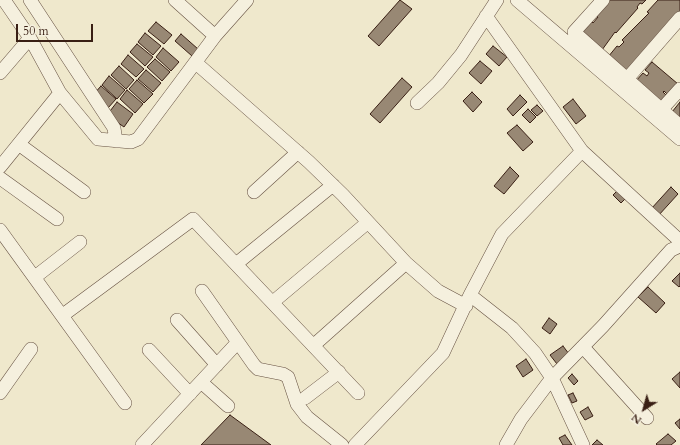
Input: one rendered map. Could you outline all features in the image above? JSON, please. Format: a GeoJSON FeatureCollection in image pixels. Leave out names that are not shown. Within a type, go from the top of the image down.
{"type":"FeatureCollection","features":[{"type":"Feature","properties":{"kind":"street"},"geometry":{"type":"LineString","coordinates":[[4,0],[30,38],[60,93],[98,138],[131,142],[138,139],[216,36],[247,0]]}},
{"type":"Feature","properties":{"kind":"street"},"geometry":{"type":"LineString","coordinates":[[30,0],[114,128],[116,141]]}},
{"type":"Feature","properties":{"kind":"street"},"geometry":{"type":"LineString","coordinates":[[175,0],[216,36]]}},
{"type":"Feature","properties":{"kind":"street"},"geometry":{"type":"LineString","coordinates":[[417,103],[438,83],[461,55],[497,0]]}},
{"type":"Feature","properties":{"kind":"street"},"geometry":{"type":"LineString","coordinates":[[517,0],[680,139]]}},
{"type":"Feature","properties":{"kind":"street"},"geometry":{"type":"LineString","coordinates":[[602,0],[574,32],[680,126]]}},
{"type":"Feature","properties":{"kind":"street"},"geometry":{"type":"LineString","coordinates":[[486,16],[582,151],[678,249],[552,378],[521,420],[506,445]]}},
{"type":"Feature","properties":{"kind":"street"},"geometry":{"type":"LineString","coordinates":[[627,79],[680,18]]}},
{"type":"Feature","properties":{"kind":"street"},"geometry":{"type":"LineString","coordinates":[[0,72],[30,38]]}},
{"type":"Feature","properties":{"kind":"street"},"geometry":{"type":"LineString","coordinates":[[196,63],[298,152],[333,185],[406,263],[438,291],[468,300],[512,328],[535,353],[552,378],[582,445]]}},
{"type":"Feature","properties":{"kind":"street"},"geometry":{"type":"LineString","coordinates":[[661,110],[680,89]]}},
{"type":"Feature","properties":{"kind":"street"},"geometry":{"type":"LineString","coordinates":[[0,167],[20,145],[60,93]]}},
{"type":"Feature","properties":{"kind":"street"},"geometry":{"type":"LineString","coordinates":[[20,145],[84,192]]}},
{"type":"Feature","properties":{"kind":"street"},"geometry":{"type":"LineString","coordinates":[[355,445],[443,353],[502,234],[582,151]]}},
{"type":"Feature","properties":{"kind":"street"},"geometry":{"type":"LineString","coordinates":[[254,192],[298,152]]}},
{"type":"Feature","properties":{"kind":"street"},"geometry":{"type":"LineString","coordinates":[[0,178],[57,219]]}},
{"type":"Feature","properties":{"kind":"street"},"geometry":{"type":"LineString","coordinates":[[236,264],[333,185]]}},
{"type":"Feature","properties":{"kind":"street"},"geometry":{"type":"LineString","coordinates":[[62,315],[193,219],[358,393]]}},
{"type":"Feature","properties":{"kind":"street"},"geometry":{"type":"LineString","coordinates":[[273,302],[367,223]]}},
{"type":"Feature","properties":{"kind":"street"},"geometry":{"type":"LineString","coordinates":[[0,230],[125,403]]}},
{"type":"Feature","properties":{"kind":"street"},"geometry":{"type":"LineString","coordinates":[[35,277],[80,242]]}},
{"type":"Feature","properties":{"kind":"street"},"geometry":{"type":"LineString","coordinates":[[314,345],[406,263]]}},
{"type":"Feature","properties":{"kind":"street"},"geometry":{"type":"LineString","coordinates":[[202,291],[258,369],[283,374],[288,377],[297,404],[308,417],[342,445]]}},
{"type":"Feature","properties":{"kind":"street"},"geometry":{"type":"LineString","coordinates":[[177,320],[217,364]]}},
{"type":"Feature","properties":{"kind":"street"},"geometry":{"type":"LineString","coordinates":[[142,445],[238,342]]}},
{"type":"Feature","properties":{"kind":"street"},"geometry":{"type":"LineString","coordinates":[[583,347],[647,418]]}},
{"type":"Feature","properties":{"kind":"street"},"geometry":{"type":"LineString","coordinates":[[0,392],[31,349]]}},
{"type":"Feature","properties":{"kind":"street"},"geometry":{"type":"LineString","coordinates":[[149,350],[190,394]]}},
{"type":"Feature","properties":{"kind":"street"},"geometry":{"type":"LineString","coordinates":[[305,398],[339,372]]}},
{"type":"Feature","properties":{"kind":"street"},"geometry":{"type":"LineString","coordinates":[[201,382],[228,406]]}},
{"type":"Feature","properties":{"kind":"building"},"geometry":{"type":"Polygon","coordinates":[[[400,0],[412,9],[379,46],[368,36],[400,0]]]}},
{"type":"Feature","properties":{"kind":"building"},"geometry":{"type":"Polygon","coordinates":[[[610,0],[646,0],[642,4],[640,3],[637,7],[638,8],[616,33],[615,32],[602,50],[582,32],[591,21],[593,23],[598,17],[596,16],[610,0]]]}},
{"type":"Feature","properties":{"kind":"building"},"geometry":{"type":"Polygon","coordinates":[[[658,0],[680,0],[680,15],[628,74],[608,57],[617,46],[619,47],[624,42],[622,40],[649,13],[647,12],[658,0]]]}},
{"type":"Feature","properties":{"kind":"building"},"geometry":{"type":"Polygon","coordinates":[[[156,22],[172,35],[164,44],[148,31],[156,22]]]}},
{"type":"Feature","properties":{"kind":"building"},"geometry":{"type":"Polygon","coordinates":[[[145,33],[161,46],[153,55],[138,42],[145,33]]]}},
{"type":"Feature","properties":{"kind":"building"},"geometry":{"type":"Polygon","coordinates":[[[181,34],[198,49],[192,56],[175,41],[181,34]]]}},
{"type":"Feature","properties":{"kind":"building"},"geometry":{"type":"Polygon","coordinates":[[[137,44],[153,57],[145,66],[130,52],[137,44]]]}},
{"type":"Feature","properties":{"kind":"building"},"geometry":{"type":"Polygon","coordinates":[[[493,46],[507,57],[499,66],[486,54],[493,46]]]}},
{"type":"Feature","properties":{"kind":"building"},"geometry":{"type":"Polygon","coordinates":[[[163,48],[179,62],[171,71],[156,57],[163,48]]]}},
{"type":"Feature","properties":{"kind":"building"},"geometry":{"type":"Polygon","coordinates":[[[128,55],[144,69],[136,77],[121,64],[128,55]]]}},
{"type":"Feature","properties":{"kind":"building"},"geometry":{"type":"Polygon","coordinates":[[[155,59],[170,72],[162,81],[147,67],[155,59]]]}},
{"type":"Feature","properties":{"kind":"building"},"geometry":{"type":"Polygon","coordinates":[[[480,61],[492,71],[481,84],[469,73],[480,61]]]}},
{"type":"Feature","properties":{"kind":"building"},"geometry":{"type":"Polygon","coordinates":[[[652,62],[678,84],[668,95],[664,91],[663,92],[667,96],[661,103],[635,82],[643,73],[647,76],[649,73],[645,70],[652,62]]]}},
{"type":"Feature","properties":{"kind":"building"},"geometry":{"type":"Polygon","coordinates":[[[119,66],[134,80],[126,89],[111,75],[119,66]]]}},
{"type":"Feature","properties":{"kind":"building"},"geometry":{"type":"Polygon","coordinates":[[[146,70],[161,83],[153,92],[138,79],[146,70]]]}},
{"type":"Feature","properties":{"kind":"building"},"geometry":{"type":"Polygon","coordinates":[[[109,76],[125,90],[117,99],[102,85],[109,76]]]}},
{"type":"Feature","properties":{"kind":"building"},"geometry":{"type":"Polygon","coordinates":[[[402,78],[412,87],[380,123],[370,114],[402,78]]]}},
{"type":"Feature","properties":{"kind":"building"},"geometry":{"type":"Polygon","coordinates":[[[137,80],[153,94],[144,103],[129,89],[137,80]]]}},
{"type":"Feature","properties":{"kind":"building"},"geometry":{"type":"Polygon","coordinates":[[[101,86],[116,99],[108,108],[93,95],[101,86]]]}},
{"type":"Feature","properties":{"kind":"building"},"geometry":{"type":"Polygon","coordinates":[[[127,90],[143,104],[135,113],[120,99],[127,90]]]}},
{"type":"Feature","properties":{"kind":"building"},"geometry":{"type":"Polygon","coordinates":[[[472,92],[482,102],[473,112],[463,101],[472,92]]]}},
{"type":"Feature","properties":{"kind":"building"},"geometry":{"type":"Polygon","coordinates":[[[520,95],[527,102],[513,116],[507,109],[520,95]]]}},
{"type":"Feature","properties":{"kind":"building"},"geometry":{"type":"Polygon","coordinates":[[[573,99],[586,116],[576,124],[563,107],[573,99]]]}},
{"type":"Feature","properties":{"kind":"building"},"geometry":{"type":"Polygon","coordinates":[[[117,102],[133,114],[124,127],[107,115],[117,102]]]}},
{"type":"Feature","properties":{"kind":"building"},"geometry":{"type":"Polygon","coordinates":[[[680,102],[680,119],[672,112],[680,102]]]}},
{"type":"Feature","properties":{"kind":"building"},"geometry":{"type":"Polygon","coordinates":[[[537,105],[543,111],[537,116],[531,110],[537,105]]]}},
{"type":"Feature","properties":{"kind":"building"},"geometry":{"type":"Polygon","coordinates":[[[528,109],[536,117],[530,123],[522,115],[528,109]]]}},
{"type":"Feature","properties":{"kind":"building"},"geometry":{"type":"Polygon","coordinates":[[[517,125],[533,142],[523,151],[507,133],[517,125]]]}},
{"type":"Feature","properties":{"kind":"building"},"geometry":{"type":"Polygon","coordinates":[[[510,167],[519,176],[504,194],[494,186],[510,167]]]}},
{"type":"Feature","properties":{"kind":"building"},"geometry":{"type":"Polygon","coordinates":[[[671,187],[678,194],[658,216],[651,209],[671,187]]]}},
{"type":"Feature","properties":{"kind":"building"},"geometry":{"type":"Polygon","coordinates":[[[618,190],[626,198],[621,203],[613,195],[618,190]]]}},
{"type":"Feature","properties":{"kind":"building"},"geometry":{"type":"Polygon","coordinates":[[[680,273],[680,286],[679,287],[672,281],[680,273]]]}},
{"type":"Feature","properties":{"kind":"building"},"geometry":{"type":"Polygon","coordinates":[[[648,287],[665,303],[656,313],[638,297],[648,287]]]}},
{"type":"Feature","properties":{"kind":"building"},"geometry":{"type":"Polygon","coordinates":[[[549,318],[557,324],[550,334],[542,328],[549,318]]]}},
{"type":"Feature","properties":{"kind":"building"},"geometry":{"type":"Polygon","coordinates":[[[563,346],[569,354],[557,364],[550,355],[563,346]]]}},
{"type":"Feature","properties":{"kind":"building"},"geometry":{"type":"Polygon","coordinates":[[[526,359],[533,370],[523,377],[516,366],[526,359]]]}},
{"type":"Feature","properties":{"kind":"building"},"geometry":{"type":"Polygon","coordinates":[[[680,372],[680,388],[672,379],[680,372]]]}},
{"type":"Feature","properties":{"kind":"building"},"geometry":{"type":"Polygon","coordinates":[[[572,374],[578,381],[574,385],[568,378],[572,374]]]}},
{"type":"Feature","properties":{"kind":"building"},"geometry":{"type":"Polygon","coordinates":[[[573,393],[577,401],[572,403],[568,395],[573,393]]]}},
{"type":"Feature","properties":{"kind":"building"},"geometry":{"type":"Polygon","coordinates":[[[588,407],[593,416],[585,420],[580,412],[588,407]]]}},
{"type":"Feature","properties":{"kind":"building"},"geometry":{"type":"Polygon","coordinates":[[[230,415],[271,445],[201,445],[230,415]]]}},
{"type":"Feature","properties":{"kind":"building"},"geometry":{"type":"Polygon","coordinates":[[[680,419],[680,429],[675,423],[680,419]]]}},
{"type":"Feature","properties":{"kind":"building"},"geometry":{"type":"Polygon","coordinates":[[[668,434],[676,441],[671,445],[656,444],[668,434]]]}},
{"type":"Feature","properties":{"kind":"building"},"geometry":{"type":"Polygon","coordinates":[[[565,435],[572,445],[563,445],[559,438],[565,435]]]}},
{"type":"Feature","properties":{"kind":"building"},"geometry":{"type":"Polygon","coordinates":[[[597,440],[603,445],[592,445],[597,440]]]}}]}
